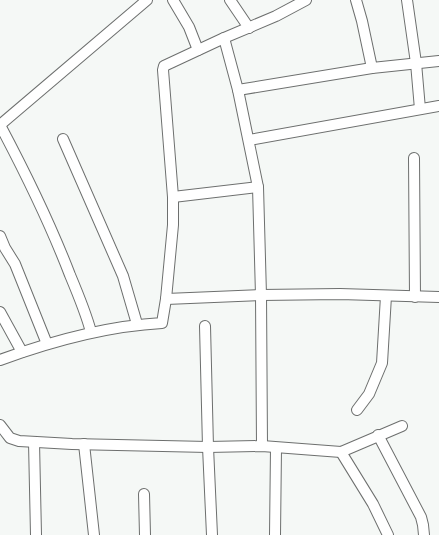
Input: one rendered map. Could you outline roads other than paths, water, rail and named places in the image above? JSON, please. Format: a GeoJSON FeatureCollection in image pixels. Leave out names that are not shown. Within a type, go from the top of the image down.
{"type":"FeatureCollection","features":[{"type":"Feature","properties":{"kind":"street"},"geometry":{"type":"LineString","coordinates":[[91,332],[62,253],[26,173],[0,125],[147,0]]}},
{"type":"Feature","properties":{"kind":"street"},"geometry":{"type":"LineString","coordinates":[[173,0],[189,27],[198,50]]}},
{"type":"Feature","properties":{"kind":"street"},"geometry":{"type":"LineString","coordinates":[[230,0],[249,28]]}},
{"type":"Feature","properties":{"kind":"street"},"geometry":{"type":"LineString","coordinates":[[0,360],[47,344],[91,332],[137,324],[162,323],[166,299],[173,226],[173,197],[163,70],[164,66],[276,16],[306,0]]}},
{"type":"Feature","properties":{"kind":"street"},"geometry":{"type":"LineString","coordinates":[[356,0],[372,68]]}},
{"type":"Feature","properties":{"kind":"street"},"geometry":{"type":"LineString","coordinates":[[407,0],[416,63],[420,109]]}},
{"type":"Feature","properties":{"kind":"street"},"geometry":{"type":"LineString","coordinates":[[224,38],[238,90],[258,187],[261,295],[262,446]]}},
{"type":"Feature","properties":{"kind":"street"},"geometry":{"type":"LineString","coordinates":[[238,90],[372,68],[439,61]]}},
{"type":"Feature","properties":{"kind":"street"},"geometry":{"type":"LineString","coordinates":[[249,140],[439,106]]}},
{"type":"Feature","properties":{"kind":"street"},"geometry":{"type":"LineString","coordinates":[[63,139],[123,276],[137,324]]}},
{"type":"Feature","properties":{"kind":"street"},"geometry":{"type":"LineString","coordinates":[[414,158],[415,297]]}},
{"type":"Feature","properties":{"kind":"street"},"geometry":{"type":"LineString","coordinates":[[173,197],[258,187]]}},
{"type":"Feature","properties":{"kind":"street"},"geometry":{"type":"LineString","coordinates":[[0,236],[5,248],[15,264],[47,344]]}},
{"type":"Feature","properties":{"kind":"street"},"geometry":{"type":"LineString","coordinates":[[166,299],[261,295],[340,294],[439,297]]}},
{"type":"Feature","properties":{"kind":"street"},"geometry":{"type":"LineString","coordinates":[[357,410],[369,394],[382,363],[386,296]]}},
{"type":"Feature","properties":{"kind":"street"},"geometry":{"type":"LineString","coordinates":[[0,312],[22,352]]}},
{"type":"Feature","properties":{"kind":"street"},"geometry":{"type":"LineString","coordinates":[[205,326],[212,535]]}},
{"type":"Feature","properties":{"kind":"street"},"geometry":{"type":"LineString","coordinates":[[0,425],[10,438],[19,441],[208,448],[262,446],[341,452],[402,426]]}},
{"type":"Feature","properties":{"kind":"street"},"geometry":{"type":"LineString","coordinates":[[378,435],[420,517],[424,535]]}},
{"type":"Feature","properties":{"kind":"street"},"geometry":{"type":"LineString","coordinates":[[34,442],[36,535]]}},
{"type":"Feature","properties":{"kind":"street"},"geometry":{"type":"LineString","coordinates":[[84,444],[94,535]]}},
{"type":"Feature","properties":{"kind":"street"},"geometry":{"type":"LineString","coordinates":[[275,535],[276,448]]}},
{"type":"Feature","properties":{"kind":"street"},"geometry":{"type":"LineString","coordinates":[[341,452],[373,504],[388,535]]}},
{"type":"Feature","properties":{"kind":"street"},"geometry":{"type":"LineString","coordinates":[[144,494],[145,535]]}}]}
